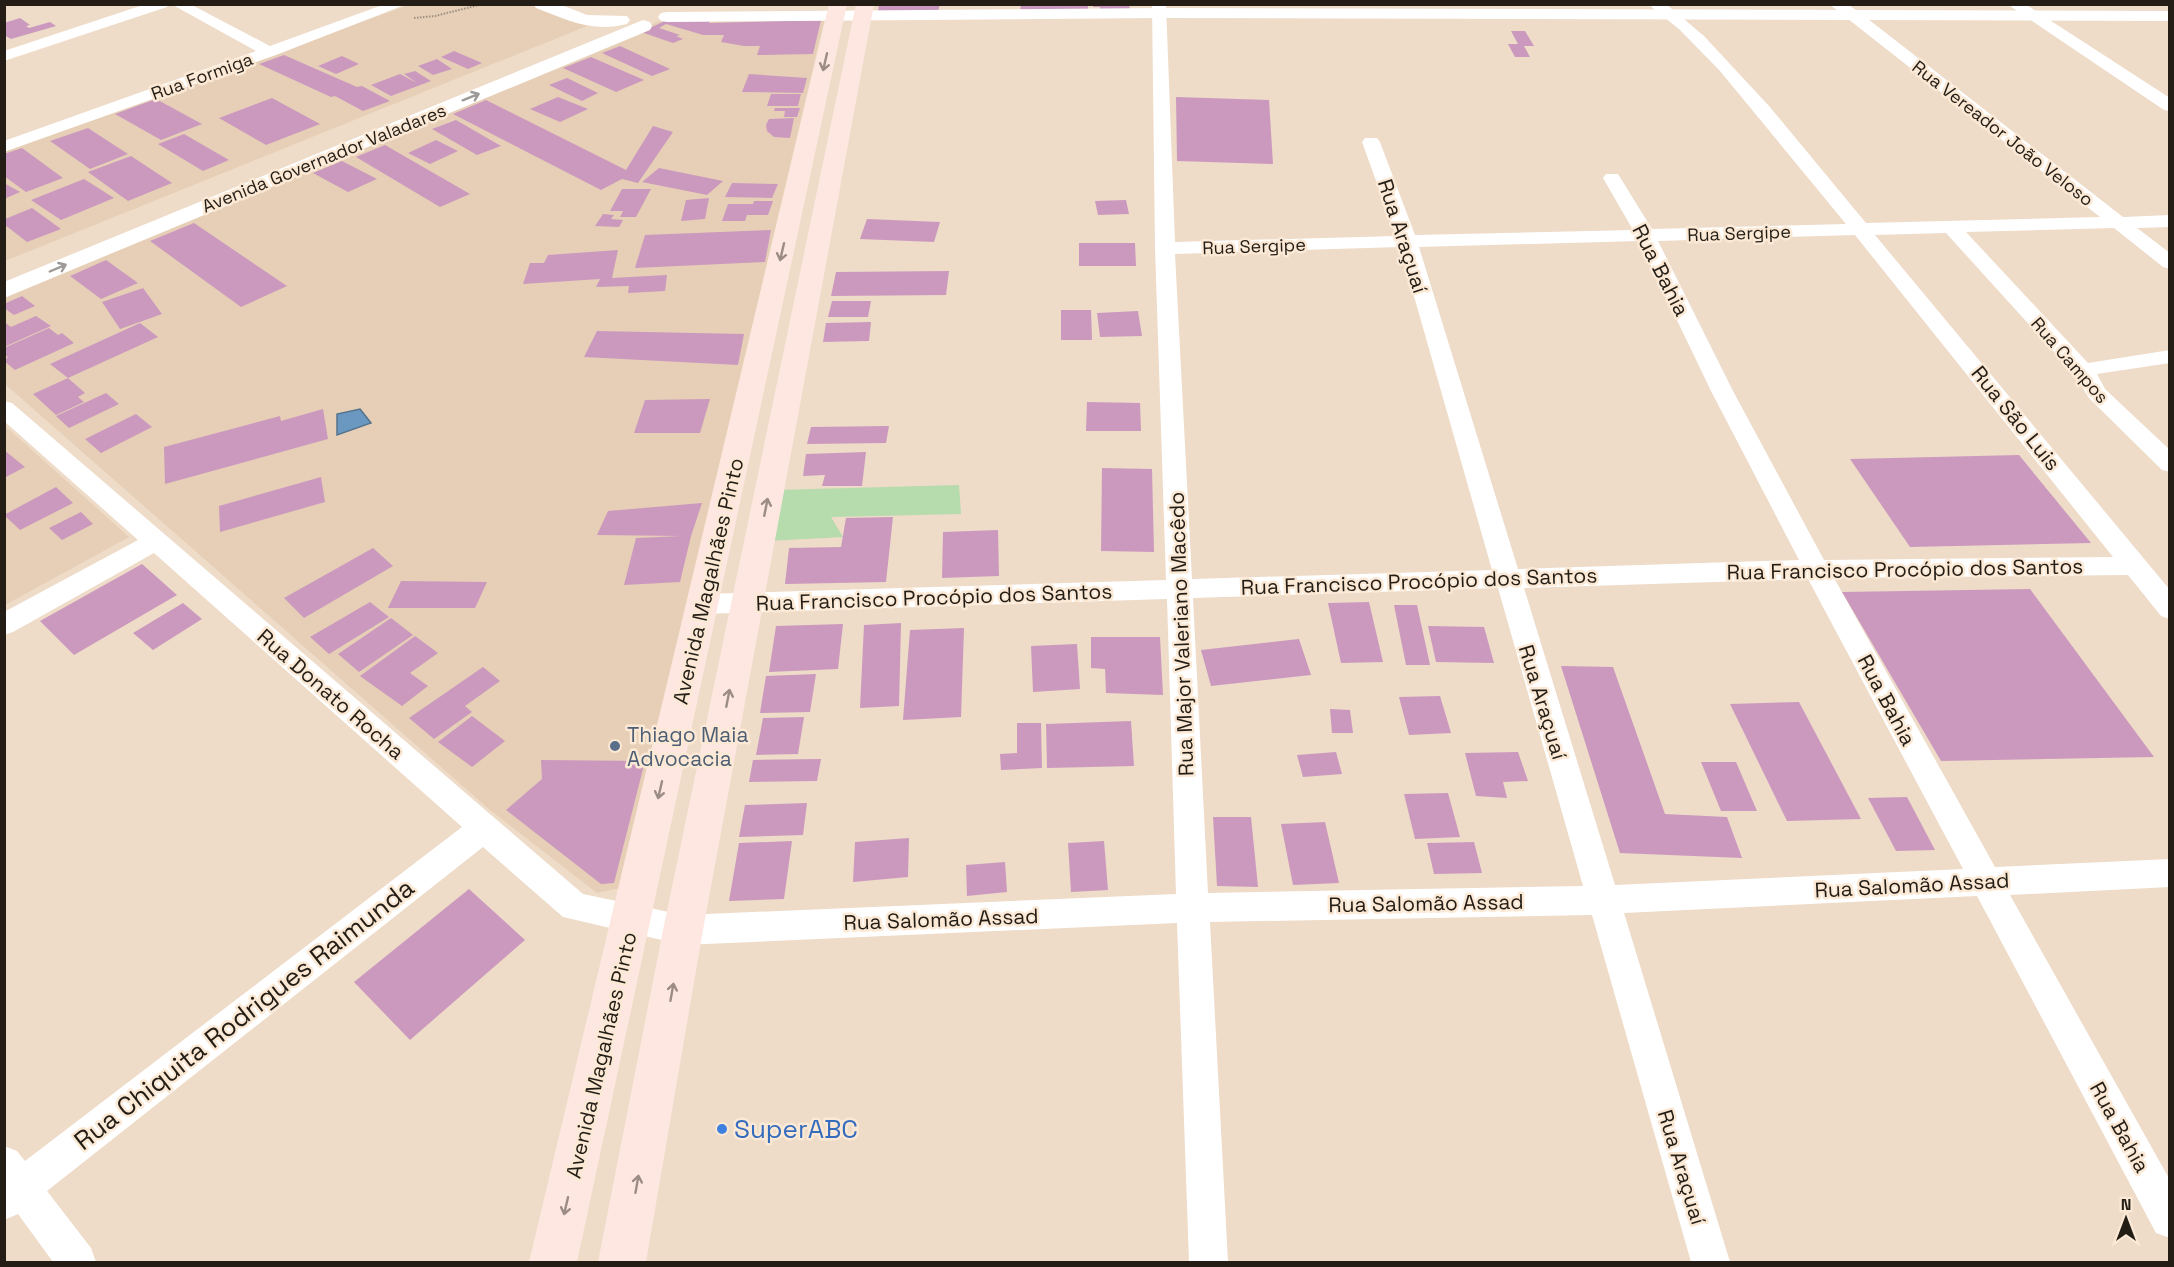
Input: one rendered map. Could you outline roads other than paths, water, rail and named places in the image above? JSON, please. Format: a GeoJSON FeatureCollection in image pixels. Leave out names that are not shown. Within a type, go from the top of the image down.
{"type":"FeatureCollection","features":[{"type":"Feature","properties":{"kind":"main road","name":"Avenida Magalhães Pinto"},"geometry":{"type":"LineString","coordinates":[[622,1263],[683,930],[829,185],[850,9]]}},
{"type":"Feature","properties":{"kind":"main road","name":"Avenida Magalhães Pinto"},"geometry":{"type":"LineString","coordinates":[[554,1263],[797,186],[850,9]]}},
{"type":"Feature","properties":{"kind":"main road"},"geometry":{"type":"LineString","coordinates":[[797,186],[829,185]]}},
{"type":"Feature","properties":{"kind":"street"},"geometry":{"type":"LineString","coordinates":[[4,56],[162,4]]}},
{"type":"Feature","properties":{"kind":"street"},"geometry":{"type":"LineString","coordinates":[[178,4],[270,52]]}},
{"type":"Feature","properties":{"kind":"street","name":"Rua Formiga"},"geometry":{"type":"LineString","coordinates":[[4,147],[400,4]]}},
{"type":"Feature","properties":{"kind":"street"},"geometry":{"type":"LineString","coordinates":[[542,4],[585,21],[628,18]]}},
{"type":"Feature","properties":{"kind":"street"},"geometry":{"type":"LineString","coordinates":[[573,4],[600,15],[654,24],[663,12],[694,4]]}},
{"type":"Feature","properties":{"kind":"street"},"geometry":{"type":"LineString","coordinates":[[1655,4],[1671,14]]}},
{"type":"Feature","properties":{"kind":"street","name":"Rua Vereador João Veloso"},"geometry":{"type":"LineString","coordinates":[[1836,4],[1854,15],[2169,263]]}},
{"type":"Feature","properties":{"kind":"street"},"geometry":{"type":"LineString","coordinates":[[2014,4],[2169,106]]}},
{"type":"Feature","properties":{"kind":"street"},"geometry":{"type":"LineString","coordinates":[[663,12],[850,9],[1160,9],[2169,16]]}},
{"type":"Feature","properties":{"kind":"street","name":"Rua Major Valeriano Macêdo"},"geometry":{"type":"LineString","coordinates":[[1160,9],[1165,248],[1208,1263]]}},
{"type":"Feature","properties":{"kind":"street","name":"Rua São Luis"},"geometry":{"type":"LineString","coordinates":[[1671,14],[1715,57],[1763,110],[2169,609]]}},
{"type":"Feature","properties":{"kind":"street","name":"Avenida Governador Valadares"},"geometry":{"type":"LineString","coordinates":[[159,205],[560,42],[628,18]]}},
{"type":"Feature","properties":{"kind":"street","name":"Avenida Governador Valadares"},"geometry":{"type":"LineString","coordinates":[[4,291],[325,157],[628,18]]}},
{"type":"Feature","properties":{"kind":"street","name":"Rua Araçuaí"},"geometry":{"type":"LineString","coordinates":[[1371,142],[1408,242],[1711,1263]]}},
{"type":"Feature","properties":{"kind":"street"},"geometry":{"type":"LineString","coordinates":[[302,146],[325,157]]}},
{"type":"Feature","properties":{"kind":"street","name":"Rua Bahia"},"geometry":{"type":"LineString","coordinates":[[1612,178],[1646,236],[1722,392],[1816,569],[2169,1218]]}},
{"type":"Feature","properties":{"kind":"street","name":"Rua Sergipe"},"geometry":{"type":"LineString","coordinates":[[1165,248],[2169,221]]}},
{"type":"Feature","properties":{"kind":"street","name":"Rua Campos"},"geometry":{"type":"LineString","coordinates":[[1950,226],[2083,370],[2097,393],[2169,464]]}},
{"type":"Feature","properties":{"kind":"street"},"geometry":{"type":"LineString","coordinates":[[2083,370],[2169,356]]}},
{"type":"Feature","properties":{"kind":"street","name":"Rua Donato Rocha"},"geometry":{"type":"LineString","coordinates":[[4,408],[574,907],[683,930]]}},
{"type":"Feature","properties":{"kind":"street"},"geometry":{"type":"LineString","coordinates":[[4,625],[156,541]]}},
{"type":"Feature","properties":{"kind":"street","name":"Rua Francisco Procópio dos Santos"},"geometry":{"type":"LineString","coordinates":[[702,604],[1816,569],[2136,566]]}},
{"type":"Feature","properties":{"kind":"street","name":"Rua Chiquita Rodrigues Raimunda"},"geometry":{"type":"LineString","coordinates":[[10,1184],[484,828]]}},
{"type":"Feature","properties":{"kind":"street","name":"Rua Salomão Assad"},"geometry":{"type":"LineString","coordinates":[[683,930],[1193,908],[1603,900],[2169,873]]}},
{"type":"Feature","properties":{"kind":"street"},"geometry":{"type":"LineString","coordinates":[[10,1184],[77,1263]]}},
{"type":"Feature","properties":{"kind":"water"},"geometry":{"type":"Polygon","coordinates":[[[360,409],[371,423],[337,435],[337,414],[360,409]]]}},
{"type":"Feature","properties":{"kind":"place","name":"Thiago Maia Advocacia"},"geometry":{"type":"Point","coordinates":[615,746]}},
{"type":"Feature","properties":{"kind":"place","name":"SuperABC"},"geometry":{"type":"Point","coordinates":[722,1129]}}]}
